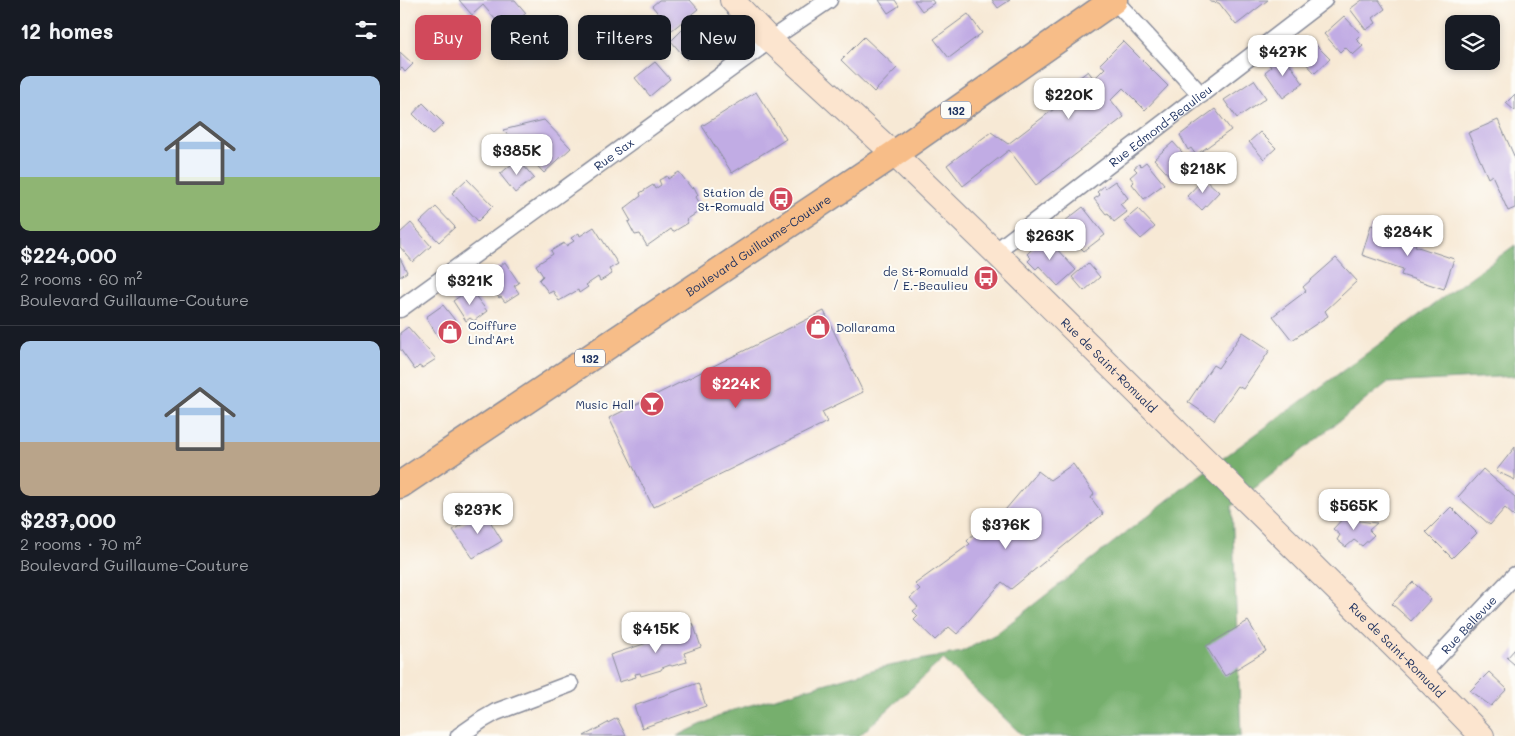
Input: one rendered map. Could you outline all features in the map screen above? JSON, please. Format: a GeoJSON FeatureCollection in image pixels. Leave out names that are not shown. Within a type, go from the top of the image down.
{"type":"FeatureCollection","features":[{"type":"Feature","properties":{"kind":"main road","name":"Boulevard Guillaume-Couture"},"geometry":{"type":"LineString","coordinates":[[400,485],[894,154],[1114,0]]}},
{"type":"Feature","properties":{"kind":"street","name":"Rue de Saint-Romuald"},"geometry":{"type":"LineString","coordinates":[[732,0],[770,40],[894,154],[995,252],[1422,674],[1482,736]]}},
{"type":"Feature","properties":{"kind":"street","name":"Rue Sax"},"geometry":{"type":"LineString","coordinates":[[400,309],[770,40],[828,0]]}},
{"type":"Feature","properties":{"kind":"street"},"geometry":{"type":"LineString","coordinates":[[1114,0],[1201,95]]}},
{"type":"Feature","properties":{"kind":"street","name":"Rue Edmond-Beaulieu"},"geometry":{"type":"LineString","coordinates":[[995,252],[1324,0]]}},
{"type":"Feature","properties":{"kind":"street","name":"Rue Bellevue"},"geometry":{"type":"LineString","coordinates":[[1422,674],[1515,575]]}},
{"type":"Feature","properties":{"kind":"street"},"geometry":{"type":"LineString","coordinates":[[459,736],[496,712],[570,684]]}},
{"type":"Feature","properties":{"kind":"green space"},"geometry":{"type":"Polygon","coordinates":[[[1515,245],[1515,376],[1387,383],[1232,506],[1241,736],[1023,736],[943,659],[859,736],[677,736],[730,711],[879,668],[961,652],[996,634],[1196,478],[1515,245]]]}},
{"type":"Feature","properties":{"kind":"building"},"geometry":{"type":"Polygon","coordinates":[[[459,0],[515,0],[526,13],[524,15],[492,15],[483,5],[472,15],[459,0]]]}},
{"type":"Feature","properties":{"kind":"building"},"geometry":{"type":"Polygon","coordinates":[[[659,0],[690,0],[698,9],[691,15],[681,15],[681,23],[672,30],[671,15],[660,15],[652,6],[659,0]]]}},
{"type":"Feature","properties":{"kind":"building"},"geometry":{"type":"Polygon","coordinates":[[[879,0],[895,0],[899,6],[888,13],[879,0]]]}},
{"type":"Feature","properties":{"kind":"building"},"geometry":{"type":"Polygon","coordinates":[[[914,0],[932,0],[934,3],[922,11],[914,0]]]}},
{"type":"Feature","properties":{"kind":"building"},"geometry":{"type":"Polygon","coordinates":[[[992,0],[1010,0],[998,8],[992,0]]]}},
{"type":"Feature","properties":{"kind":"building"},"geometry":{"type":"Polygon","coordinates":[[[1210,0],[1268,0],[1236,25],[1219,3],[1210,2],[1210,0]]]}},
{"type":"Feature","properties":{"kind":"building"},"geometry":{"type":"Polygon","coordinates":[[[1362,0],[1379,0],[1385,9],[1373,18],[1376,23],[1366,30],[1350,9],[1362,0]]]}},
{"type":"Feature","properties":{"kind":"building"},"geometry":{"type":"Polygon","coordinates":[[[968,14],[982,33],[949,58],[934,39],[968,14]]]}},
{"type":"Feature","properties":{"kind":"building"},"geometry":{"type":"Polygon","coordinates":[[[1344,16],[1361,34],[1356,39],[1363,46],[1353,55],[1345,47],[1340,52],[1324,34],[1344,16]]]}},
{"type":"Feature","properties":{"kind":"building"},"geometry":{"type":"Polygon","coordinates":[[[681,31],[681,53],[671,41],[681,31]]]}},
{"type":"Feature","properties":{"kind":"building"},"geometry":{"type":"Polygon","coordinates":[[[864,37],[897,68],[874,92],[841,60],[864,37]]]}},
{"type":"Feature","properties":{"kind":"building"},"geometry":{"type":"Polygon","coordinates":[[[1123,41],[1168,86],[1145,110],[1123,88],[1111,100],[1124,117],[1036,185],[1009,150],[963,186],[947,165],[991,132],[1008,144],[1063,102],[1057,95],[1088,71],[1094,79],[1105,68],[1100,64],[1123,41]]]}},
{"type":"Feature","properties":{"kind":"building"},"geometry":{"type":"Polygon","coordinates":[[[1308,43],[1311,47],[1315,44],[1330,59],[1315,73],[1300,57],[1307,51],[1303,48],[1308,43]]]}},
{"type":"Feature","properties":{"kind":"building"},"geometry":{"type":"Polygon","coordinates":[[[400,52],[413,64],[405,72],[402,68],[400,70],[400,52]]]}},
{"type":"Feature","properties":{"kind":"building"},"geometry":{"type":"Polygon","coordinates":[[[1284,56],[1303,83],[1283,98],[1265,72],[1271,67],[1268,63],[1275,59],[1276,62],[1284,56]]]}},
{"type":"Feature","properties":{"kind":"building"},"geometry":{"type":"Polygon","coordinates":[[[655,62],[670,79],[650,96],[635,78],[655,62]]]}},
{"type":"Feature","properties":{"kind":"building"},"geometry":{"type":"Polygon","coordinates":[[[1254,80],[1266,98],[1237,118],[1224,100],[1254,80]]]}},
{"type":"Feature","properties":{"kind":"building"},"geometry":{"type":"Polygon","coordinates":[[[756,92],[786,139],[732,173],[702,126],[756,92]]]}},
{"type":"Feature","properties":{"kind":"building"},"geometry":{"type":"Polygon","coordinates":[[[1515,94],[1515,111],[1506,103],[1515,94]]]}},
{"type":"Feature","properties":{"kind":"building"},"geometry":{"type":"Polygon","coordinates":[[[423,103],[444,124],[433,134],[413,114],[423,103]]]}},
{"type":"Feature","properties":{"kind":"building"},"geometry":{"type":"Polygon","coordinates":[[[1215,109],[1231,130],[1196,155],[1191,148],[1188,150],[1180,135],[1215,109]]]}},
{"type":"Feature","properties":{"kind":"building"},"geometry":{"type":"Polygon","coordinates":[[[544,120],[571,148],[544,173],[503,130],[544,120]]]}},
{"type":"Feature","properties":{"kind":"building"},"geometry":{"type":"Polygon","coordinates":[[[1498,120],[1515,158],[1515,208],[1508,211],[1492,175],[1488,178],[1468,133],[1498,120]]]}},
{"type":"Feature","properties":{"kind":"building"},"geometry":{"type":"Polygon","coordinates":[[[1260,132],[1276,148],[1264,159],[1249,142],[1260,132]]]}},
{"type":"Feature","properties":{"kind":"building"},"geometry":{"type":"Polygon","coordinates":[[[1173,142],[1192,163],[1173,180],[1154,159],[1173,142]]]}},
{"type":"Feature","properties":{"kind":"building"},"geometry":{"type":"Polygon","coordinates":[[[518,159],[534,178],[515,193],[500,174],[518,159]]]}},
{"type":"Feature","properties":{"kind":"building"},"geometry":{"type":"Polygon","coordinates":[[[1146,162],[1164,184],[1144,199],[1132,184],[1134,182],[1130,177],[1137,171],[1134,168],[1146,162]]]}},
{"type":"Feature","properties":{"kind":"building"},"geometry":{"type":"Polygon","coordinates":[[[679,172],[692,189],[694,187],[698,195],[696,197],[703,209],[686,220],[688,223],[673,232],[671,229],[647,246],[640,234],[635,235],[628,222],[631,221],[624,209],[641,196],[640,193],[653,185],[655,189],[661,185],[659,180],[667,176],[668,179],[679,172]]]}},
{"type":"Feature","properties":{"kind":"building"},"geometry":{"type":"Polygon","coordinates":[[[1204,178],[1219,192],[1202,210],[1187,196],[1204,178]]]}},
{"type":"Feature","properties":{"kind":"building"},"geometry":{"type":"Polygon","coordinates":[[[467,179],[493,206],[478,221],[452,193],[467,179]]]}},
{"type":"Feature","properties":{"kind":"building"},"geometry":{"type":"Polygon","coordinates":[[[1115,181],[1128,198],[1120,204],[1127,212],[1114,222],[1094,199],[1100,195],[1097,192],[1104,186],[1105,188],[1115,181]]]}},
{"type":"Feature","properties":{"kind":"building"},"geometry":{"type":"Polygon","coordinates":[[[436,207],[455,227],[439,242],[420,222],[436,207]]]}},
{"type":"Feature","properties":{"kind":"building"},"geometry":{"type":"Polygon","coordinates":[[[1083,207],[1105,235],[1084,251],[1080,247],[1076,250],[1061,230],[1068,225],[1065,221],[1083,207]]]}},
{"type":"Feature","properties":{"kind":"building"},"geometry":{"type":"Polygon","coordinates":[[[1138,209],[1155,227],[1141,239],[1124,221],[1138,209]]]}},
{"type":"Feature","properties":{"kind":"building"},"geometry":{"type":"Polygon","coordinates":[[[411,223],[431,246],[413,262],[400,247],[400,233],[411,223]]]}},
{"type":"Feature","properties":{"kind":"building"},"geometry":{"type":"Polygon","coordinates":[[[1371,225],[1417,239],[1415,246],[1454,259],[1444,289],[1401,275],[1403,269],[1362,255],[1371,225]]]}},
{"type":"Feature","properties":{"kind":"building"},"geometry":{"type":"Polygon","coordinates":[[[594,227],[618,264],[609,269],[612,274],[600,281],[598,277],[586,285],[588,287],[579,293],[578,290],[559,301],[553,291],[549,293],[539,280],[543,276],[536,265],[553,254],[551,251],[564,243],[566,246],[574,241],[571,238],[579,233],[580,236],[594,227]]]}},
{"type":"Feature","properties":{"kind":"building"},"geometry":{"type":"Polygon","coordinates":[[[1043,234],[1076,270],[1058,286],[1039,266],[1036,269],[1028,261],[1031,258],[1027,254],[1034,247],[1032,245],[1043,234]]]}},
{"type":"Feature","properties":{"kind":"building"},"geometry":{"type":"Polygon","coordinates":[[[400,258],[407,272],[400,277],[400,258]]]}},
{"type":"Feature","properties":{"kind":"building"},"geometry":{"type":"Polygon","coordinates":[[[1336,258],[1357,281],[1325,311],[1328,316],[1292,340],[1273,316],[1306,291],[1303,287],[1336,258]]]}},
{"type":"Feature","properties":{"kind":"building"},"geometry":{"type":"Polygon","coordinates":[[[505,262],[519,283],[514,286],[519,293],[505,302],[501,297],[499,298],[483,278],[505,262]]]}},
{"type":"Feature","properties":{"kind":"building"},"geometry":{"type":"Polygon","coordinates":[[[1088,263],[1100,277],[1084,291],[1072,277],[1088,263]]]}},
{"type":"Feature","properties":{"kind":"building"},"geometry":{"type":"Polygon","coordinates":[[[470,289],[487,311],[474,321],[470,318],[466,321],[453,301],[470,289]]]}},
{"type":"Feature","properties":{"kind":"building"},"geometry":{"type":"Polygon","coordinates":[[[443,305],[461,328],[445,340],[439,338],[426,317],[443,305]]]}},
{"type":"Feature","properties":{"kind":"building"},"geometry":{"type":"Polygon","coordinates":[[[824,311],[863,392],[822,412],[827,422],[653,507],[609,418],[824,311]]]}},
{"type":"Feature","properties":{"kind":"building"},"geometry":{"type":"Polygon","coordinates":[[[408,327],[436,359],[422,368],[419,366],[415,370],[400,349],[400,333],[408,327]]]}},
{"type":"Feature","properties":{"kind":"building"},"geometry":{"type":"Polygon","coordinates":[[[1243,332],[1270,350],[1243,389],[1238,386],[1214,420],[1188,402],[1213,365],[1218,368],[1243,332]]]}},
{"type":"Feature","properties":{"kind":"building"},"geometry":{"type":"Polygon","coordinates":[[[1515,447],[1515,480],[1496,471],[1515,447]]]}},
{"type":"Feature","properties":{"kind":"building"},"geometry":{"type":"Polygon","coordinates":[[[1073,464],[1094,494],[1091,498],[1103,514],[1011,589],[1002,582],[957,634],[949,627],[935,640],[914,620],[918,616],[913,611],[918,607],[910,598],[920,589],[915,584],[970,544],[967,541],[978,529],[984,535],[1038,471],[1050,480],[1073,464]]]}},
{"type":"Feature","properties":{"kind":"building"},"geometry":{"type":"Polygon","coordinates":[[[1483,469],[1515,497],[1515,517],[1505,508],[1490,525],[1458,497],[1483,469]]]}},
{"type":"Feature","properties":{"kind":"building"},"geometry":{"type":"Polygon","coordinates":[[[1451,507],[1477,533],[1452,558],[1426,532],[1451,507]]]}},
{"type":"Feature","properties":{"kind":"building"},"geometry":{"type":"Polygon","coordinates":[[[484,511],[502,541],[473,558],[453,530],[484,511]]]}},
{"type":"Feature","properties":{"kind":"building"},"geometry":{"type":"Polygon","coordinates":[[[1346,515],[1352,523],[1357,518],[1359,521],[1377,523],[1369,530],[1374,535],[1362,546],[1354,540],[1346,547],[1337,540],[1340,535],[1333,529],[1346,515]]]}},
{"type":"Feature","properties":{"kind":"building"},"geometry":{"type":"Polygon","coordinates":[[[1413,582],[1431,599],[1411,621],[1392,604],[1413,582]]]}},
{"type":"Feature","properties":{"kind":"building"},"geometry":{"type":"Polygon","coordinates":[[[1248,621],[1266,651],[1225,676],[1206,646],[1248,621]]]}},
{"type":"Feature","properties":{"kind":"building"},"geometry":{"type":"Polygon","coordinates":[[[693,623],[701,647],[684,653],[687,662],[670,665],[641,676],[640,673],[635,674],[636,677],[619,682],[610,655],[678,633],[676,629],[693,623]]]}},
{"type":"Feature","properties":{"kind":"building"},"geometry":{"type":"Polygon","coordinates":[[[1515,649],[1515,665],[1507,658],[1515,649]]]}},
{"type":"Feature","properties":{"kind":"building"},"geometry":{"type":"Polygon","coordinates":[[[1489,672],[1507,689],[1491,706],[1470,691],[1489,672]]]}},
{"type":"Feature","properties":{"kind":"building"},"geometry":{"type":"Polygon","coordinates":[[[698,683],[706,706],[642,728],[634,706],[698,683]]]}},
{"type":"Feature","properties":{"kind":"building"},"geometry":{"type":"Polygon","coordinates":[[[617,718],[626,736],[584,736],[617,718]]]}},
{"type":"Feature","properties":{"kind":"place","name":"Station de St-Romuald"},"geometry":{"type":"Point","coordinates":[781,199]}},
{"type":"Feature","properties":{"kind":"place","name":"de St-Romuald / E.-Beaulieu"},"geometry":{"type":"Point","coordinates":[986,278]}},
{"type":"Feature","properties":{"kind":"place","name":"Dollarama"},"geometry":{"type":"Point","coordinates":[818,327]}},
{"type":"Feature","properties":{"kind":"place","name":"Coiffure Lind'Art"},"geometry":{"type":"Point","coordinates":[450,332]}},
{"type":"Feature","properties":{"kind":"place","name":"Music Hall"},"geometry":{"type":"Point","coordinates":[652,404]}}]}
